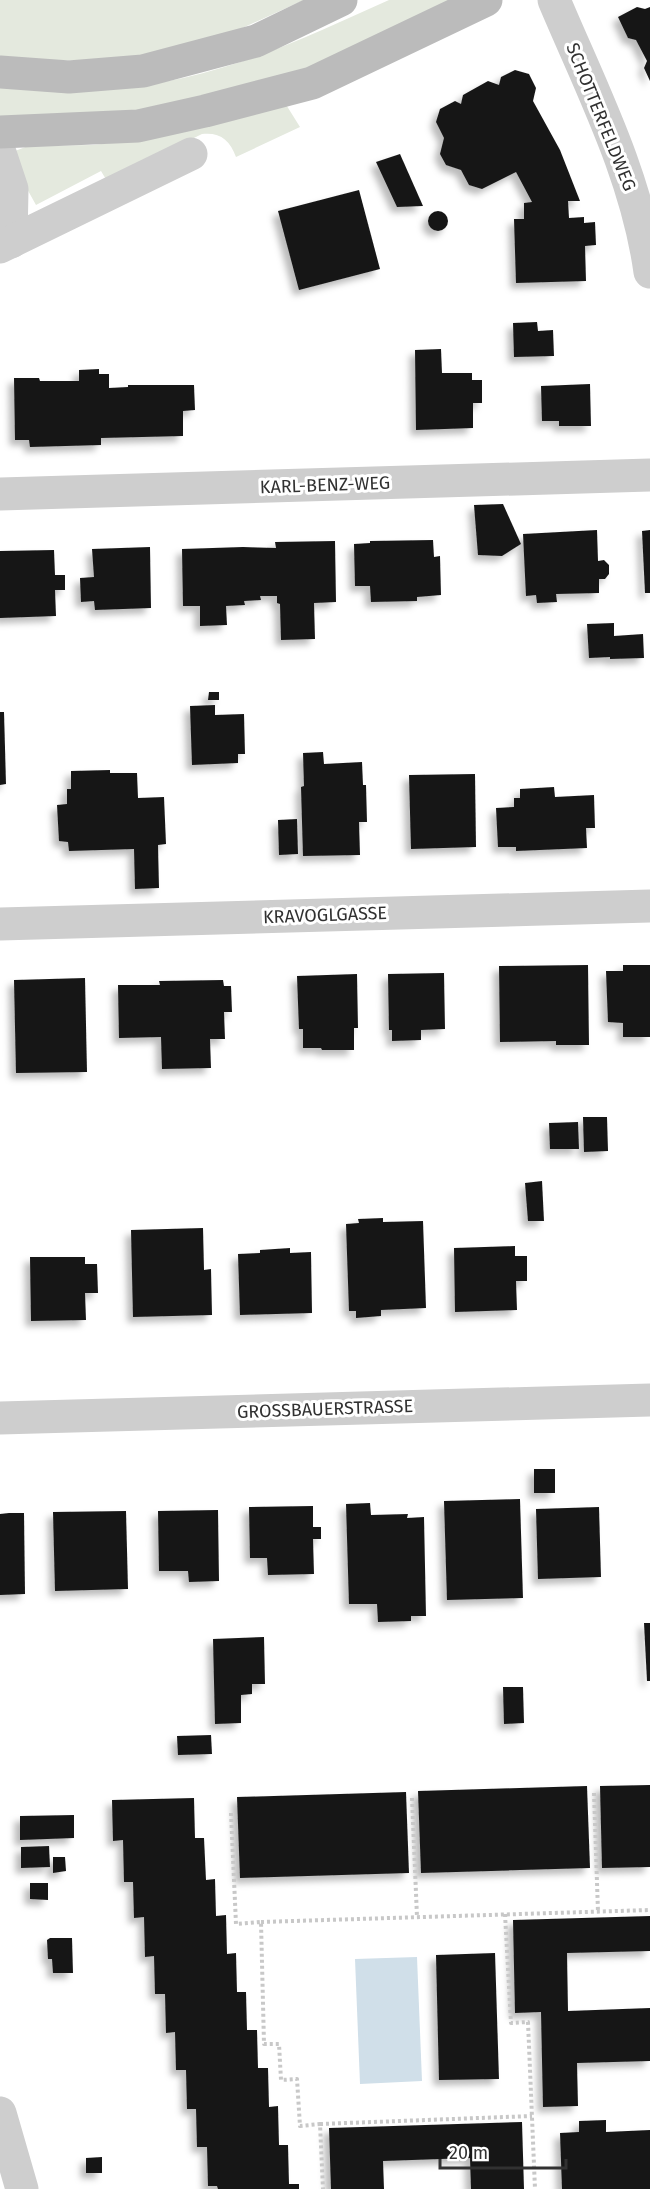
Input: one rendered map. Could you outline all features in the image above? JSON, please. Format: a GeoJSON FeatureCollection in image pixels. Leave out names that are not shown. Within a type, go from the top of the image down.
{"type":"FeatureCollection","features":[{"type":"Feature","properties":{"kind":"main road"},"geometry":{"type":"LineString","coordinates":[[2,73],[69,77],[143,72],[256,41],[341,0]]}},
{"type":"Feature","properties":{"kind":"main road"},"geometry":{"type":"LineString","coordinates":[[0,132],[138,126],[312,83],[486,0]]}},
{"type":"Feature","properties":{"kind":"street","name":"SCHOTTERFELDWEG"},"geometry":{"type":"LineString","coordinates":[[554,0],[616,146],[631,188],[650,272]]}},
{"type":"Feature","properties":{"kind":"street"},"geometry":{"type":"LineString","coordinates":[[0,153],[12,189],[6,244]]}},
{"type":"Feature","properties":{"kind":"street"},"geometry":{"type":"LineString","coordinates":[[6,244],[191,154]]}},
{"type":"Feature","properties":{"kind":"street","name":"KARL-BENZ-WEG"},"geometry":{"type":"LineString","coordinates":[[0,494],[650,475]]}},
{"type":"Feature","properties":{"kind":"street","name":"KRAVOGLGASSE"},"geometry":{"type":"LineString","coordinates":[[0,924],[650,906]]}},
{"type":"Feature","properties":{"kind":"street","name":"GROSSBAUERSTRASSE"},"geometry":{"type":"LineString","coordinates":[[0,1418],[650,1400]]}},
{"type":"Feature","properties":{"kind":"street"},"geometry":{"type":"LineString","coordinates":[[0,2113],[22,2189]]}},
{"type":"Feature","properties":{"kind":"path"},"geometry":{"type":"LineString","coordinates":[[594,1793],[598,1912]]}},
{"type":"Feature","properties":{"kind":"path"},"geometry":{"type":"LineString","coordinates":[[412,1798],[417,1917]]}},
{"type":"Feature","properties":{"kind":"path"},"geometry":{"type":"LineString","coordinates":[[231,1814],[236,1924],[650,1910]]}},
{"type":"Feature","properties":{"kind":"path"},"geometry":{"type":"LineString","coordinates":[[506,1914],[511,2023],[528,2022],[535,2189]]}},
{"type":"Feature","properties":{"kind":"path"},"geometry":{"type":"LineString","coordinates":[[261,1922],[264,2044],[279,2044],[281,2080],[297,2079],[300,2126],[532,2116]]}},
{"type":"Feature","properties":{"kind":"path"},"geometry":{"type":"LineString","coordinates":[[320,2124],[323,2189]]}},
{"type":"Feature","properties":{"kind":"shaded area"},"geometry":{"type":"Polygon","coordinates":[[[0,0],[304,0],[216,40],[134,62],[0,59],[0,0]]]}},
{"type":"Feature","properties":{"kind":"shaded area"},"geometry":{"type":"Polygon","coordinates":[[[389,0],[462,0],[398,33],[277,80],[141,113],[0,117],[0,87],[138,85],[183,78],[263,54],[389,0]]]}},
{"type":"Feature","properties":{"kind":"shaded area"},"geometry":{"type":"Polygon","coordinates":[[[285,103],[300,127],[236,157],[224,138],[214,134],[202,134],[107,181],[101,171],[36,205],[11,160],[15,151],[28,146],[93,145],[151,138],[285,103]]]}},
{"type":"Feature","properties":{"kind":"shaded area"},"geometry":{"type":"Polygon","coordinates":[[[417,1957],[422,2081],[360,2084],[355,1959],[417,1957]]]}},
{"type":"Feature","properties":{"kind":"building"},"geometry":{"type":"Polygon","coordinates":[[[637,7],[645,9],[650,7],[650,81],[644,68],[647,61],[636,40],[628,38],[618,17],[637,7]]]}},
{"type":"Feature","properties":{"kind":"building"},"geometry":{"type":"Polygon","coordinates":[[[515,70],[529,74],[536,88],[533,101],[560,150],[580,201],[568,201],[569,218],[584,217],[584,223],[595,222],[596,245],[585,246],[586,281],[516,283],[514,219],[524,219],[524,203],[532,202],[516,172],[482,189],[469,185],[461,170],[446,165],[440,154],[444,138],[436,122],[440,109],[455,101],[461,104],[463,95],[488,81],[499,85],[501,77],[515,70]]]}},
{"type":"Feature","properties":{"kind":"building"},"geometry":{"type":"Polygon","coordinates":[[[400,154],[423,206],[397,207],[376,162],[400,154]]]}},
{"type":"Feature","properties":{"kind":"building"},"geometry":{"type":"Polygon","coordinates":[[[359,190],[380,269],[299,290],[278,211],[359,190]]]}},
{"type":"Feature","properties":{"kind":"building"},"geometry":{"type":"Polygon","coordinates":[[[438,211],[445,214],[448,221],[445,228],[438,231],[431,228],[428,221],[431,214],[438,211]]]}},
{"type":"Feature","properties":{"kind":"building"},"geometry":{"type":"Polygon","coordinates":[[[537,322],[538,331],[553,330],[554,356],[514,357],[513,323],[537,322]]]}},
{"type":"Feature","properties":{"kind":"building"},"geometry":{"type":"Polygon","coordinates":[[[441,349],[442,373],[472,373],[472,380],[482,380],[482,403],[473,403],[473,428],[416,430],[415,350],[441,349]]]}},
{"type":"Feature","properties":{"kind":"building"},"geometry":{"type":"Polygon","coordinates":[[[99,369],[99,374],[109,374],[109,388],[128,387],[128,385],[194,385],[195,410],[183,411],[183,436],[101,438],[101,445],[30,447],[29,440],[15,440],[14,378],[79,381],[79,370],[99,369]]]}},
{"type":"Feature","properties":{"kind":"building"},"geometry":{"type":"Polygon","coordinates":[[[590,384],[591,426],[559,426],[559,421],[542,421],[541,386],[590,384]]]}},
{"type":"Feature","properties":{"kind":"building"},"geometry":{"type":"Polygon","coordinates":[[[503,504],[521,544],[502,556],[478,555],[474,505],[503,504]]]}},
{"type":"Feature","properties":{"kind":"building"},"geometry":{"type":"Polygon","coordinates":[[[597,530],[598,561],[604,560],[609,565],[609,574],[605,579],[599,579],[599,593],[556,594],[557,602],[537,603],[536,595],[526,596],[523,534],[597,530]]]}},
{"type":"Feature","properties":{"kind":"building"},"geometry":{"type":"Polygon","coordinates":[[[650,530],[650,593],[645,593],[642,531],[650,530]]]}},
{"type":"Feature","properties":{"kind":"building"},"geometry":{"type":"Polygon","coordinates":[[[433,540],[434,557],[440,556],[441,595],[417,597],[417,601],[371,602],[370,586],[355,586],[354,544],[370,543],[370,541],[433,540]]]}},
{"type":"Feature","properties":{"kind":"building"},"geometry":{"type":"Polygon","coordinates":[[[335,541],[336,602],[314,603],[315,639],[281,640],[280,604],[277,603],[277,596],[260,596],[261,600],[244,601],[245,605],[226,606],[227,625],[200,626],[200,606],[183,606],[182,549],[276,548],[275,542],[335,541]]]}},
{"type":"Feature","properties":{"kind":"building"},"geometry":{"type":"Polygon","coordinates":[[[150,547],[151,608],[95,610],[94,601],[81,602],[80,578],[94,577],[92,549],[150,547]]]}},
{"type":"Feature","properties":{"kind":"building"},"geometry":{"type":"Polygon","coordinates":[[[54,550],[55,575],[65,575],[65,590],[55,590],[56,616],[0,618],[0,551],[54,550]]]}},
{"type":"Feature","properties":{"kind":"building"},"geometry":{"type":"Polygon","coordinates":[[[614,623],[614,636],[643,634],[644,658],[589,658],[587,624],[614,623]]]}},
{"type":"Feature","properties":{"kind":"building"},"geometry":{"type":"Polygon","coordinates":[[[209,692],[219,692],[219,700],[208,700],[209,692]]]}},
{"type":"Feature","properties":{"kind":"building"},"geometry":{"type":"Polygon","coordinates":[[[215,705],[215,715],[244,714],[245,754],[238,754],[238,763],[192,765],[190,706],[215,705]]]}},
{"type":"Feature","properties":{"kind":"building"},"geometry":{"type":"Polygon","coordinates":[[[0,712],[4,712],[6,784],[0,785],[0,712]]]}},
{"type":"Feature","properties":{"kind":"building"},"geometry":{"type":"Polygon","coordinates":[[[323,752],[324,764],[362,762],[363,785],[366,785],[367,822],[359,822],[360,855],[303,856],[301,787],[304,786],[303,753],[323,752]]]}},
{"type":"Feature","properties":{"kind":"building"},"geometry":{"type":"Polygon","coordinates":[[[110,770],[110,773],[137,773],[138,798],[164,797],[166,844],[158,845],[159,888],[135,889],[134,849],[69,851],[68,842],[59,841],[57,805],[67,804],[67,789],[71,789],[71,771],[110,770]]]}},
{"type":"Feature","properties":{"kind":"building"},"geometry":{"type":"Polygon","coordinates":[[[475,774],[476,847],[411,849],[409,775],[475,774]]]}},
{"type":"Feature","properties":{"kind":"building"},"geometry":{"type":"Polygon","coordinates":[[[554,787],[555,797],[594,795],[595,828],[586,828],[587,848],[516,851],[516,847],[498,847],[496,808],[514,807],[514,798],[520,798],[520,789],[554,787]]]}},
{"type":"Feature","properties":{"kind":"building"},"geometry":{"type":"Polygon","coordinates":[[[297,819],[298,854],[279,855],[278,820],[297,819]]]}},
{"type":"Feature","properties":{"kind":"building"},"geometry":{"type":"Polygon","coordinates":[[[588,965],[589,1045],[556,1045],[556,1041],[500,1042],[499,966],[588,965]]]}},
{"type":"Feature","properties":{"kind":"building"},"geometry":{"type":"Polygon","coordinates":[[[623,965],[650,965],[650,1037],[623,1037],[623,1023],[608,1022],[606,971],[623,971],[623,965]]]}},
{"type":"Feature","properties":{"kind":"building"},"geometry":{"type":"Polygon","coordinates":[[[444,973],[445,1029],[421,1030],[421,1040],[392,1041],[392,1030],[389,1030],[388,974],[444,973]]]}},
{"type":"Feature","properties":{"kind":"building"},"geometry":{"type":"Polygon","coordinates":[[[357,974],[358,1028],[354,1028],[354,1050],[303,1048],[303,1029],[299,1029],[297,976],[357,974]]]}},
{"type":"Feature","properties":{"kind":"building"},"geometry":{"type":"Polygon","coordinates":[[[85,978],[87,1072],[16,1073],[14,980],[85,978]]]}},
{"type":"Feature","properties":{"kind":"building"},"geometry":{"type":"Polygon","coordinates":[[[223,980],[224,986],[231,986],[232,1012],[224,1012],[225,1039],[210,1039],[211,1068],[162,1069],[161,1037],[119,1038],[118,985],[160,985],[159,981],[223,980]]]}},
{"type":"Feature","properties":{"kind":"building"},"geometry":{"type":"Polygon","coordinates":[[[583,1117],[607,1117],[608,1151],[584,1152],[583,1117]]]}},
{"type":"Feature","properties":{"kind":"building"},"geometry":{"type":"Polygon","coordinates":[[[578,1122],[579,1149],[550,1149],[549,1123],[578,1122]]]}},
{"type":"Feature","properties":{"kind":"building"},"geometry":{"type":"Polygon","coordinates":[[[542,1181],[544,1221],[528,1221],[525,1183],[542,1181]]]}},
{"type":"Feature","properties":{"kind":"building"},"geometry":{"type":"Polygon","coordinates":[[[383,1218],[383,1222],[423,1221],[426,1308],[381,1310],[381,1316],[356,1318],[356,1311],[349,1311],[346,1224],[359,1223],[358,1219],[383,1218]]]}},
{"type":"Feature","properties":{"kind":"building"},"geometry":{"type":"Polygon","coordinates":[[[203,1228],[204,1270],[211,1269],[212,1315],[133,1317],[131,1230],[203,1228]]]}},
{"type":"Feature","properties":{"kind":"building"},"geometry":{"type":"Polygon","coordinates":[[[515,1246],[515,1256],[527,1256],[527,1281],[516,1281],[517,1310],[455,1312],[454,1248],[515,1246]]]}},
{"type":"Feature","properties":{"kind":"building"},"geometry":{"type":"Polygon","coordinates":[[[290,1248],[290,1253],[311,1252],[312,1313],[240,1315],[238,1254],[290,1248]]]}},
{"type":"Feature","properties":{"kind":"building"},"geometry":{"type":"Polygon","coordinates":[[[30,1257],[85,1257],[85,1264],[97,1264],[98,1293],[85,1293],[86,1320],[31,1321],[30,1257]]]}},
{"type":"Feature","properties":{"kind":"building"},"geometry":{"type":"Polygon","coordinates":[[[534,1469],[555,1469],[555,1493],[534,1493],[534,1469]]]}},
{"type":"Feature","properties":{"kind":"building"},"geometry":{"type":"Polygon","coordinates":[[[520,1499],[523,1598],[447,1600],[444,1501],[520,1499]]]}},
{"type":"Feature","properties":{"kind":"building"},"geometry":{"type":"Polygon","coordinates":[[[370,1503],[371,1515],[408,1514],[407,1518],[424,1517],[426,1616],[411,1616],[411,1621],[378,1622],[377,1604],[349,1604],[346,1504],[370,1503]]]}},
{"type":"Feature","properties":{"kind":"building"},"geometry":{"type":"Polygon","coordinates":[[[313,1506],[313,1527],[321,1527],[321,1539],[313,1539],[314,1574],[268,1575],[267,1558],[250,1558],[249,1507],[313,1506]]]}},
{"type":"Feature","properties":{"kind":"building"},"geometry":{"type":"Polygon","coordinates":[[[599,1507],[601,1577],[538,1579],[536,1509],[599,1507]]]}},
{"type":"Feature","properties":{"kind":"building"},"geometry":{"type":"Polygon","coordinates":[[[218,1510],[219,1581],[189,1582],[188,1571],[159,1571],[158,1511],[218,1510]]]}},
{"type":"Feature","properties":{"kind":"building"},"geometry":{"type":"Polygon","coordinates":[[[126,1511],[128,1589],[55,1591],[53,1512],[126,1511]]]}},
{"type":"Feature","properties":{"kind":"building"},"geometry":{"type":"Polygon","coordinates":[[[24,1513],[25,1594],[0,1595],[0,1514],[24,1513]]]}},
{"type":"Feature","properties":{"kind":"building"},"geometry":{"type":"Polygon","coordinates":[[[644,1623],[650,1623],[650,1681],[647,1681],[644,1623]]]}},
{"type":"Feature","properties":{"kind":"building"},"geometry":{"type":"Polygon","coordinates":[[[264,1637],[265,1684],[252,1684],[252,1694],[241,1695],[241,1723],[215,1724],[213,1639],[264,1637]]]}},
{"type":"Feature","properties":{"kind":"building"},"geometry":{"type":"Polygon","coordinates":[[[503,1687],[523,1687],[524,1723],[504,1724],[503,1687]]]}},
{"type":"Feature","properties":{"kind":"building"},"geometry":{"type":"Polygon","coordinates":[[[211,1735],[212,1754],[178,1755],[177,1736],[211,1735]]]}},
{"type":"Feature","properties":{"kind":"building"},"geometry":{"type":"Polygon","coordinates":[[[650,1785],[650,1867],[602,1868],[600,1786],[650,1785]]]}},
{"type":"Feature","properties":{"kind":"building"},"geometry":{"type":"Polygon","coordinates":[[[587,1786],[590,1868],[421,1873],[418,1791],[587,1786]]]}},
{"type":"Feature","properties":{"kind":"building"},"geometry":{"type":"Polygon","coordinates":[[[406,1792],[409,1873],[240,1878],[237,1797],[406,1792]]]}},
{"type":"Feature","properties":{"kind":"building"},"geometry":{"type":"Polygon","coordinates":[[[194,1798],[195,1838],[204,1838],[206,1880],[215,1879],[216,1916],[226,1915],[227,1954],[236,1953],[237,1992],[246,1992],[247,2030],[257,2030],[258,2068],[268,2068],[269,2107],[278,2106],[279,2145],[288,2145],[289,2184],[299,2184],[299,2189],[218,2189],[217,2186],[208,2186],[207,2147],[197,2147],[196,2109],[187,2109],[186,2070],[176,2070],[175,2032],[166,2033],[165,1994],[155,1994],[154,1956],[145,1957],[144,1917],[134,1918],[133,1882],[124,1882],[123,1840],[113,1841],[112,1800],[194,1798]]]}},
{"type":"Feature","properties":{"kind":"building"},"geometry":{"type":"Polygon","coordinates":[[[74,1815],[74,1838],[20,1840],[20,1816],[74,1815]]]}},
{"type":"Feature","properties":{"kind":"building"},"geometry":{"type":"Polygon","coordinates":[[[49,1846],[50,1867],[21,1868],[21,1847],[49,1846]]]}},
{"type":"Feature","properties":{"kind":"building"},"geometry":{"type":"Polygon","coordinates":[[[53,1857],[65,1857],[66,1871],[53,1873],[53,1857]]]}},
{"type":"Feature","properties":{"kind":"building"},"geometry":{"type":"Polygon","coordinates":[[[30,1883],[48,1883],[48,1900],[30,1899],[30,1883]]]}},
{"type":"Feature","properties":{"kind":"building"},"geometry":{"type":"Polygon","coordinates":[[[650,1916],[650,1951],[567,1953],[568,2011],[650,2008],[650,2061],[577,2063],[578,2106],[543,2107],[541,2012],[515,2013],[513,1920],[650,1916]]]}},
{"type":"Feature","properties":{"kind":"building"},"geometry":{"type":"Polygon","coordinates":[[[72,1938],[73,1973],[53,1973],[52,1959],[48,1959],[47,1940],[72,1938]]]}},
{"type":"Feature","properties":{"kind":"building"},"geometry":{"type":"Polygon","coordinates":[[[495,1953],[499,2079],[439,2080],[436,1955],[495,1953]]]}},
{"type":"Feature","properties":{"kind":"building"},"geometry":{"type":"Polygon","coordinates":[[[606,2120],[606,2132],[650,2130],[650,2189],[562,2189],[560,2133],[579,2132],[579,2121],[606,2120]]]}},
{"type":"Feature","properties":{"kind":"building"},"geometry":{"type":"Polygon","coordinates":[[[522,2122],[524,2189],[471,2189],[470,2158],[383,2161],[384,2189],[331,2189],[329,2128],[522,2122]]]}},
{"type":"Feature","properties":{"kind":"building"},"geometry":{"type":"Polygon","coordinates":[[[102,2157],[102,2173],[86,2173],[86,2158],[102,2157]]]}}]}
